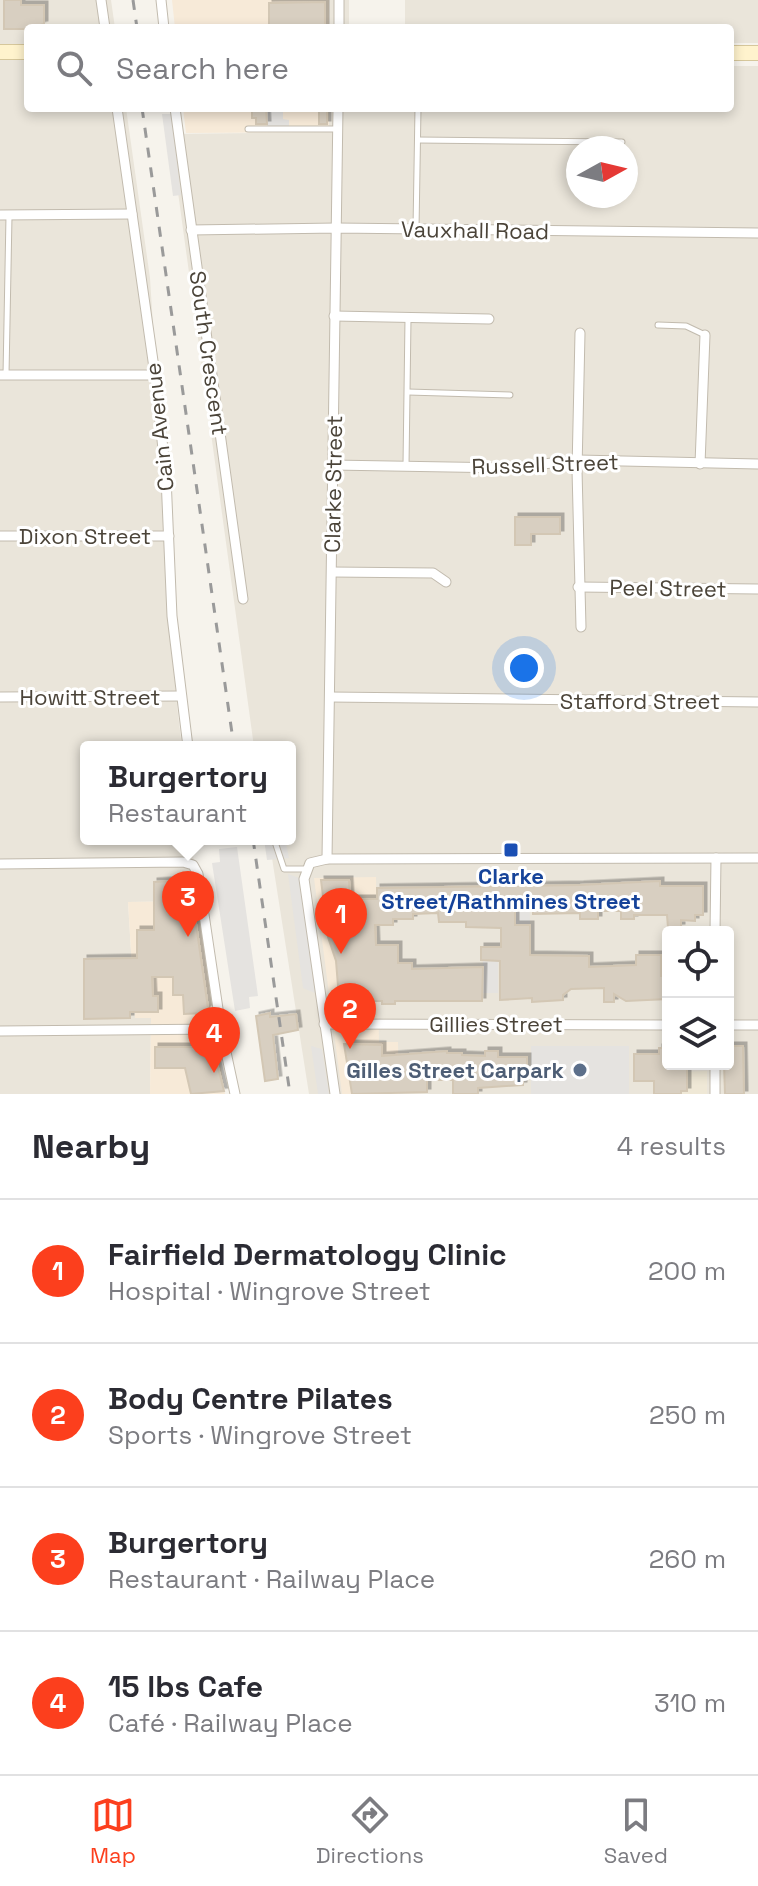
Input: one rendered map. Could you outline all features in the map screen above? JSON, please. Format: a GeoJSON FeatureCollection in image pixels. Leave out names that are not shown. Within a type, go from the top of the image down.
{"type":"FeatureCollection","features":[{"type":"Feature","properties":{"kind":"street"},"geometry":{"type":"LineString","coordinates":[[101,0],[104,24]]}},
{"type":"Feature","properties":{"kind":"street"},"geometry":{"type":"LineString","coordinates":[[161,0],[164,24]]}},
{"type":"Feature","properties":{"kind":"street"},"geometry":{"type":"LineString","coordinates":[[339,0],[339,24]]}},
{"type":"Feature","properties":{"kind":"street"},"geometry":{"type":"LineString","coordinates":[[0,52],[24,52]]}},
{"type":"Feature","properties":{"kind":"street"},"geometry":{"type":"LineString","coordinates":[[734,53],[758,53]]}},
{"type":"Feature","properties":{"kind":"street","name":"Cain Avenue"},"geometry":{"type":"LineString","coordinates":[[118,112],[155,375],[166,477],[171,604],[187,741]]}},
{"type":"Feature","properties":{"kind":"street","name":"South Crescent"},"geometry":{"type":"LineString","coordinates":[[176,112],[243,599]]}},
{"type":"Feature","properties":{"kind":"street","name":"Clarke Street"},"geometry":{"type":"LineString","coordinates":[[327,859],[338,112]]}},
{"type":"Feature","properties":{"kind":"street"},"geometry":{"type":"LineString","coordinates":[[5,215],[132,214]]}},
{"type":"Feature","properties":{"kind":"street","name":"Vauxhall Road"},"geometry":{"type":"LineString","coordinates":[[191,230],[336,228],[758,233]]}},
{"type":"Feature","properties":{"kind":"street"},"geometry":{"type":"LineString","coordinates":[[334,316],[489,319]]}},
{"type":"Feature","properties":{"kind":"street"},"geometry":{"type":"LineString","coordinates":[[580,333],[578,587],[581,627]]}},
{"type":"Feature","properties":{"kind":"street"},"geometry":{"type":"LineString","coordinates":[[700,464],[705,335]]}},
{"type":"Feature","properties":{"kind":"street"},"geometry":{"type":"LineString","coordinates":[[3,375],[155,375]]}},
{"type":"Feature","properties":{"kind":"street","name":"Russell Street"},"geometry":{"type":"LineString","coordinates":[[332,465],[508,468],[578,460],[758,464]]}},
{"type":"Feature","properties":{"kind":"street","name":"Dixon Street"},"geometry":{"type":"LineString","coordinates":[[0,536],[169,536]]}},
{"type":"Feature","properties":{"kind":"street"},"geometry":{"type":"LineString","coordinates":[[332,572],[433,573],[446,582]]}},
{"type":"Feature","properties":{"kind":"street","name":"Peel Street"},"geometry":{"type":"LineString","coordinates":[[578,587],[758,589]]}},
{"type":"Feature","properties":{"kind":"street","name":"Howitt Street"},"geometry":{"type":"LineString","coordinates":[[0,697],[181,696]]}},
{"type":"Feature","properties":{"kind":"street","name":"Stafford Street"},"geometry":{"type":"LineString","coordinates":[[330,697],[758,702]]}},
{"type":"Feature","properties":{"kind":"street"},"geometry":{"type":"LineString","coordinates":[[715,926],[716,858]]}},
{"type":"Feature","properties":{"kind":"street"},"geometry":{"type":"LineString","coordinates":[[335,1094],[304,879],[309,866],[327,859],[758,858]]}},
{"type":"Feature","properties":{"kind":"street"},"geometry":{"type":"LineString","coordinates":[[0,864],[183,862],[193,865],[198,874],[221,1029],[235,1094]]}},
{"type":"Feature","properties":{"kind":"street","name":"Gillies Street"},"geometry":{"type":"LineString","coordinates":[[324,1024],[662,1025]]}},
{"type":"Feature","properties":{"kind":"street"},"geometry":{"type":"LineString","coordinates":[[734,1025],[758,1025]]}},
{"type":"Feature","properties":{"kind":"street"},"geometry":{"type":"LineString","coordinates":[[0,1031],[221,1029]]}},
{"type":"Feature","properties":{"kind":"street"},"geometry":{"type":"LineString","coordinates":[[715,1070],[715,1094]]}},
{"type":"Feature","properties":{"kind":"lane"},"geometry":{"type":"LineString","coordinates":[[416,229],[418,112]]}},
{"type":"Feature","properties":{"kind":"lane"},"geometry":{"type":"LineString","coordinates":[[248,129],[338,129]]}},
{"type":"Feature","properties":{"kind":"lane"},"geometry":{"type":"LineString","coordinates":[[418,140],[566,141]]}},
{"type":"Feature","properties":{"kind":"lane"},"geometry":{"type":"LineString","coordinates":[[3,375],[5,215]]}},
{"type":"Feature","properties":{"kind":"lane"},"geometry":{"type":"LineString","coordinates":[[406,466],[408,318]]}},
{"type":"Feature","properties":{"kind":"lane"},"geometry":{"type":"LineString","coordinates":[[658,325],[686,326],[705,335]]}},
{"type":"Feature","properties":{"kind":"lane"},"geometry":{"type":"LineString","coordinates":[[408,392],[510,395]]}},
{"type":"Feature","properties":{"kind":"lane"},"geometry":{"type":"LineString","coordinates":[[276,845],[284,869],[309,866]]}},
{"type":"Feature","properties":{"kind":"shaded area"},"geometry":{"type":"Polygon","coordinates":[[[0,0],[111,0],[114,24],[24,24],[24,112],[127,112],[150,278],[181,741],[80,741],[80,845],[203,845],[193,853],[197,901],[128,902],[135,1017],[151,1018],[150,1094],[0,1094],[0,0]]]}},
{"type":"Feature","properties":{"kind":"shaded area"},"geometry":{"type":"Polygon","coordinates":[[[172,0],[329,0],[329,24],[175,24],[172,0]]]}},
{"type":"Feature","properties":{"kind":"shaded area"},"geometry":{"type":"Polygon","coordinates":[[[329,0],[349,0],[349,24],[329,24],[329,0]]]}},
{"type":"Feature","properties":{"kind":"shaded area"},"geometry":{"type":"Polygon","coordinates":[[[405,0],[758,0],[758,43],[734,43],[734,24],[405,24],[405,0]]]}},
{"type":"Feature","properties":{"kind":"shaded area"},"geometry":{"type":"Polygon","coordinates":[[[734,66],[758,66],[758,1094],[309,1094],[270,845],[296,845],[296,741],[253,741],[170,134],[328,132],[329,112],[734,112],[734,66]]]}},
{"type":"Feature","properties":{"kind":"shaded area"},"geometry":{"type":"Polygon","coordinates":[[[183,112],[329,112],[329,132],[186,133],[183,112]]]}},
{"type":"Feature","properties":{"kind":"shaded area"},"geometry":{"type":"Polygon","coordinates":[[[266,112],[283,112],[283,119],[289,120],[289,126],[267,126],[266,112]]]}},
{"type":"Feature","properties":{"kind":"shaded area"},"geometry":{"type":"Polygon","coordinates":[[[162,114],[171,114],[181,195],[173,196],[162,114]]]}},
{"type":"Feature","properties":{"kind":"shaded area"},"geometry":{"type":"Polygon","coordinates":[[[265,845],[286,845],[289,858],[267,860],[265,845]]]}},
{"type":"Feature","properties":{"kind":"shaded area"},"geometry":{"type":"Polygon","coordinates":[[[237,847],[258,996],[249,997],[250,1008],[235,1011],[212,863],[220,862],[219,849],[237,847]]]}},
{"type":"Feature","properties":{"kind":"shaded area"},"geometry":{"type":"Polygon","coordinates":[[[288,874],[299,878],[315,993],[303,988],[288,874]]]}},
{"type":"Feature","properties":{"kind":"shaded area"},"geometry":{"type":"Polygon","coordinates":[[[500,876],[529,876],[530,925],[515,928],[515,898],[522,898],[522,886],[501,886],[500,876]]]}},
{"type":"Feature","properties":{"kind":"shaded area"},"geometry":{"type":"Polygon","coordinates":[[[376,877],[379,1042],[398,1042],[399,1094],[342,1094],[314,878],[376,877]]]}},
{"type":"Feature","properties":{"kind":"shaded area"},"geometry":{"type":"Polygon","coordinates":[[[197,901],[225,1094],[150,1094],[151,1018],[135,1018],[128,902],[197,901]]]}},
{"type":"Feature","properties":{"kind":"shaded area"},"geometry":{"type":"Polygon","coordinates":[[[483,960],[498,961],[498,993],[482,993],[483,960]]]}},
{"type":"Feature","properties":{"kind":"shaded area"},"geometry":{"type":"Polygon","coordinates":[[[311,1046],[322,1049],[329,1094],[318,1094],[311,1046]]]}},
{"type":"Feature","properties":{"kind":"shaded area","name":"Gilles Street Carpark"},"geometry":{"type":"Polygon","coordinates":[[[531,1046],[629,1046],[629,1094],[531,1094],[531,1046]]]}},
{"type":"Feature","properties":{"kind":"shaded area"},"geometry":{"type":"Polygon","coordinates":[[[707,1071],[707,1094],[654,1094],[654,1073],[707,1071]]]}},
{"type":"Feature","properties":{"kind":"building"},"geometry":{"type":"Polygon","coordinates":[[[4,0],[21,0],[21,5],[44,5],[44,24],[24,24],[24,29],[4,29],[4,0]]]}},
{"type":"Feature","properties":{"kind":"building"},"geometry":{"type":"Polygon","coordinates":[[[325,2],[325,24],[269,24],[269,3],[325,2]]]}},
{"type":"Feature","properties":{"kind":"building"},"geometry":{"type":"Polygon","coordinates":[[[252,112],[266,112],[267,124],[256,124],[256,118],[252,118],[252,112]]]}},
{"type":"Feature","properties":{"kind":"building"},"geometry":{"type":"Polygon","coordinates":[[[319,112],[327,112],[327,124],[319,124],[319,112]]]}},
{"type":"Feature","properties":{"kind":"building"},"geometry":{"type":"Polygon","coordinates":[[[515,517],[560,517],[560,534],[531,534],[531,545],[515,545],[515,517]]]}},
{"type":"Feature","properties":{"kind":"building"},"geometry":{"type":"Polygon","coordinates":[[[321,880],[349,880],[350,899],[377,899],[377,888],[660,881],[660,886],[703,886],[703,915],[695,915],[695,921],[681,920],[681,926],[668,926],[667,915],[634,915],[634,919],[621,919],[621,911],[598,911],[598,919],[580,919],[580,913],[533,914],[533,898],[515,898],[515,925],[530,925],[530,955],[589,956],[589,967],[636,965],[636,955],[661,955],[662,999],[626,1001],[614,994],[614,1002],[604,1002],[604,988],[571,989],[563,995],[563,1000],[500,1000],[500,961],[481,960],[481,947],[501,947],[501,928],[466,927],[466,922],[439,922],[438,913],[413,914],[413,919],[393,919],[393,925],[375,925],[376,945],[398,945],[398,963],[412,963],[412,969],[483,967],[482,1001],[395,1001],[395,1004],[382,1004],[382,1001],[360,1001],[360,1010],[340,1011],[336,961],[328,937],[321,880]]]}},
{"type":"Feature","properties":{"kind":"building"},"geometry":{"type":"Polygon","coordinates":[[[170,881],[171,893],[178,893],[178,903],[193,903],[208,1008],[203,1013],[184,1014],[183,995],[173,995],[173,977],[152,977],[153,996],[158,996],[158,1012],[130,1012],[130,1018],[84,1019],[84,959],[137,958],[137,930],[154,930],[154,882],[170,881]]]}},
{"type":"Feature","properties":{"kind":"building"},"geometry":{"type":"Polygon","coordinates":[[[270,1013],[270,1017],[296,1014],[298,1030],[273,1035],[278,1079],[265,1081],[256,1016],[270,1013]]]}},
{"type":"Feature","properties":{"kind":"building"},"geometry":{"type":"Polygon","coordinates":[[[344,1044],[382,1045],[382,1056],[447,1051],[485,1056],[485,1051],[498,1051],[498,1057],[527,1057],[527,1074],[523,1074],[523,1085],[478,1088],[478,1094],[453,1094],[453,1080],[427,1080],[427,1092],[352,1094],[344,1044]]]}},
{"type":"Feature","properties":{"kind":"building"},"geometry":{"type":"Polygon","coordinates":[[[734,1046],[743,1046],[744,1094],[725,1094],[724,1070],[734,1070],[734,1046]]]}},
{"type":"Feature","properties":{"kind":"building"},"geometry":{"type":"Polygon","coordinates":[[[155,1047],[212,1047],[224,1091],[191,1094],[185,1068],[155,1068],[155,1047]]]}},
{"type":"Feature","properties":{"kind":"building"},"geometry":{"type":"Polygon","coordinates":[[[659,1048],[662,1048],[662,1070],[687,1070],[687,1091],[681,1091],[681,1094],[654,1094],[654,1081],[634,1081],[634,1054],[659,1054],[659,1048]]]}},
{"type":"Feature","properties":{"kind":"railway"},"geometry":{"type":"LineString","coordinates":[[133,0],[136,24]]}},
{"type":"Feature","properties":{"kind":"railway"},"geometry":{"type":"LineString","coordinates":[[143,112],[233,741]]}},
{"type":"Feature","properties":{"kind":"railway"},"geometry":{"type":"LineString","coordinates":[[254,845],[290,1094]]}},
{"type":"Feature","properties":{"kind":"place","name":"Clarke Street/Rathmines Street"},"geometry":{"type":"Point","coordinates":[511,850]}},
{"type":"Feature","properties":{"kind":"place","name":"Burgertory"},"geometry":{"type":"Point","coordinates":[188,937]}},
{"type":"Feature","properties":{"kind":"place","name":"Fairfield Dermatology Clinic"},"geometry":{"type":"Point","coordinates":[341,954]}},
{"type":"Feature","properties":{"kind":"place","name":"Body Centre Pilates"},"geometry":{"type":"Point","coordinates":[350,1049]}},
{"type":"Feature","properties":{"kind":"place","name":"Gilles Street Carpark"},"geometry":{"type":"Point","coordinates":[580,1070]}},
{"type":"Feature","properties":{"kind":"place","name":"15 lbs Cafe"},"geometry":{"type":"Point","coordinates":[214,1073]}}]}
